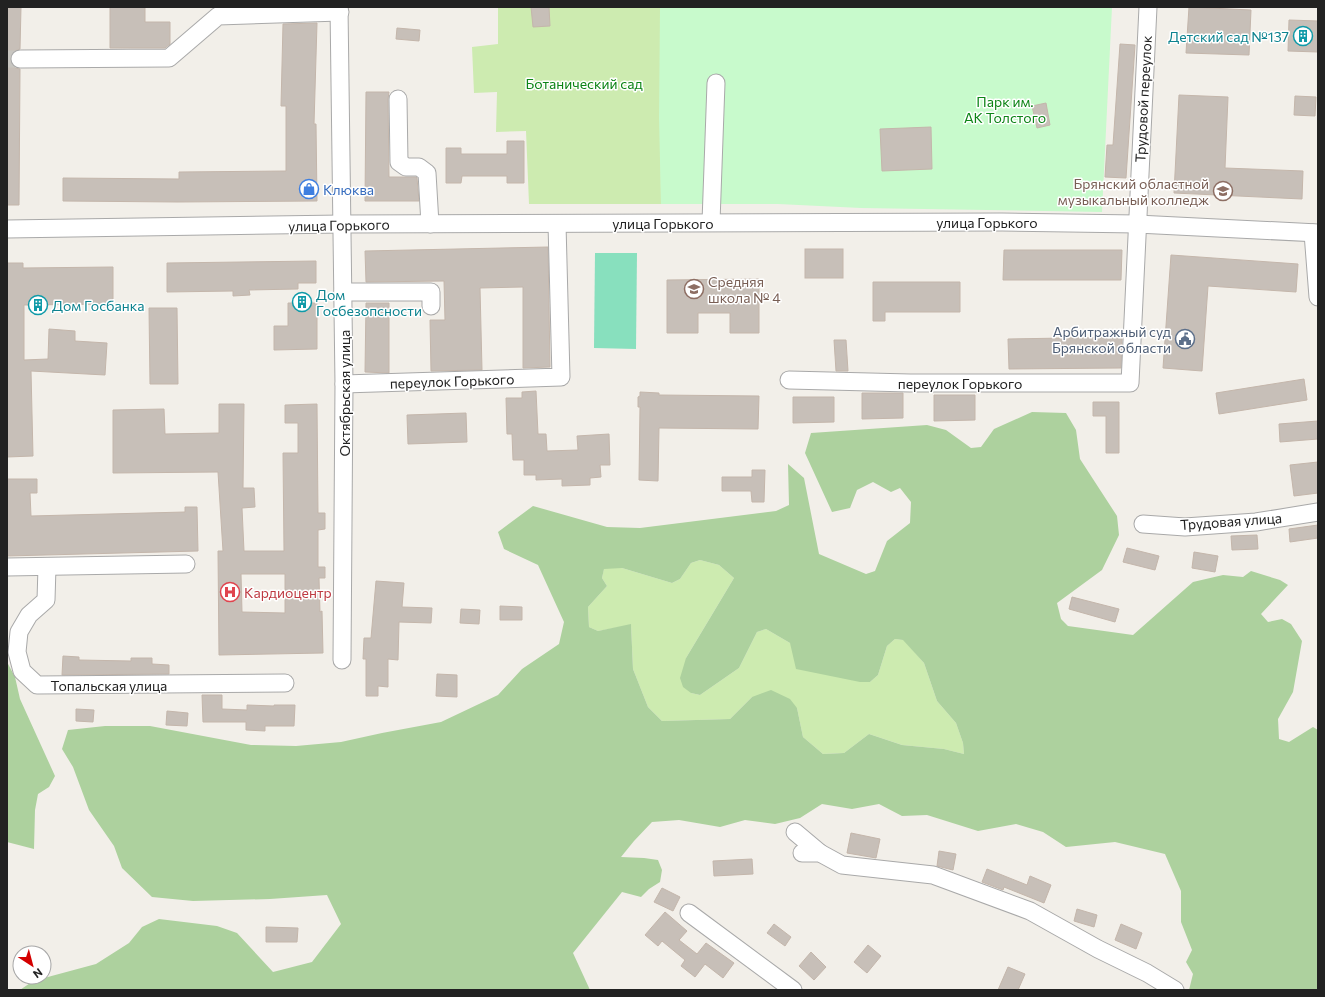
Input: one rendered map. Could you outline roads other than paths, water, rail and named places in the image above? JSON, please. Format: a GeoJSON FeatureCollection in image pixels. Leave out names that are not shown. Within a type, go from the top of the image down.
{"type":"FeatureCollection","features":[{"type":"Feature","properties":{"kind":"street","name":"Трудовой переулок"},"geometry":{"type":"LineString","coordinates":[[1130,384],[1148,7]]}},
{"type":"Feature","properties":{"kind":"street"},"geometry":{"type":"LineString","coordinates":[[20,59],[169,58],[218,16],[340,9]]}},
{"type":"Feature","properties":{"kind":"street","name":"Октябрьская улица"},"geometry":{"type":"LineString","coordinates":[[340,9],[344,384],[342,660]]}},
{"type":"Feature","properties":{"kind":"street"},"geometry":{"type":"LineString","coordinates":[[711,222],[716,83]]}},
{"type":"Feature","properties":{"kind":"street"},"geometry":{"type":"LineString","coordinates":[[398,99],[399,162],[406,166],[419,167],[427,173],[430,224]]}},
{"type":"Feature","properties":{"kind":"street","name":"улица Горького"},"geometry":{"type":"LineString","coordinates":[[7,229],[342,224],[1002,222],[1137,224],[1316,233]]}},
{"type":"Feature","properties":{"kind":"street","name":"переулок Горького"},"geometry":{"type":"LineString","coordinates":[[344,384],[561,377],[557,224]]}},
{"type":"Feature","properties":{"kind":"street"},"geometry":{"type":"LineString","coordinates":[[1316,233],[1318,297]]}},
{"type":"Feature","properties":{"kind":"street"},"geometry":{"type":"LineString","coordinates":[[343,292],[431,292],[431,306]]}},
{"type":"Feature","properties":{"kind":"street","name":"переулок Горького"},"geometry":{"type":"LineString","coordinates":[[789,380],[918,383],[1130,384]]}},
{"type":"Feature","properties":{"kind":"street","name":"Трудовая улица"},"geometry":{"type":"LineString","coordinates":[[1143,524],[1185,526],[1256,522],[1318,512]]}},
{"type":"Feature","properties":{"kind":"street"},"geometry":{"type":"LineString","coordinates":[[7,567],[186,564]]}},
{"type":"Feature","properties":{"kind":"street","name":"Топальская улица"},"geometry":{"type":"LineString","coordinates":[[47,567],[46,600],[29,615],[20,632],[17,652],[22,672],[37,685],[285,683]]}},
{"type":"Feature","properties":{"kind":"street"},"geometry":{"type":"LineString","coordinates":[[795,832],[820,853],[842,865],[933,875],[1030,911],[1098,949],[1147,973],[1175,990]]}},
{"type":"Feature","properties":{"kind":"street"},"geometry":{"type":"LineString","coordinates":[[802,853],[820,853]]}},
{"type":"Feature","properties":{"kind":"street"},"geometry":{"type":"LineString","coordinates":[[689,913],[793,990]]}},
{"type":"Feature","properties":{"kind":"tunnel"},"geometry":{"type":"LineString","coordinates":[[7,59],[20,59]]}},
{"type":"Feature","properties":{"kind":"place","name":"Детский сад №137"},"geometry":{"type":"Point","coordinates":[1303,36]}},
{"type":"Feature","properties":{"kind":"place","name":"Клюква"},"geometry":{"type":"Point","coordinates":[309,189]}},
{"type":"Feature","properties":{"kind":"place","name":"Брянский областной музыкальный колледж"},"geometry":{"type":"Point","coordinates":[1223,191]}},
{"type":"Feature","properties":{"kind":"place","name":"Средняя школа № 4"},"geometry":{"type":"Point","coordinates":[694,289]}},
{"type":"Feature","properties":{"kind":"place","name":"Дом Госбезопсности"},"geometry":{"type":"Point","coordinates":[302,302]}},
{"type":"Feature","properties":{"kind":"place","name":"Дом Госбанка"},"geometry":{"type":"Point","coordinates":[38,305]}},
{"type":"Feature","properties":{"kind":"place","name":"Арбитражный суд Брянской области"},"geometry":{"type":"Point","coordinates":[1185,339]}},
{"type":"Feature","properties":{"kind":"place","name":"Кардиоцентр"},"geometry":{"type":"Point","coordinates":[230,592]}},
{"type":"Feature","properties":{"kind":"park label","name":"Ботанический сад"},"geometry":{"type":"Point","coordinates":[584,83]}},
{"type":"Feature","properties":{"kind":"park label","name":"Парк им. АК Толстого"},"geometry":{"type":"Point","coordinates":[1005,110]}}]}
